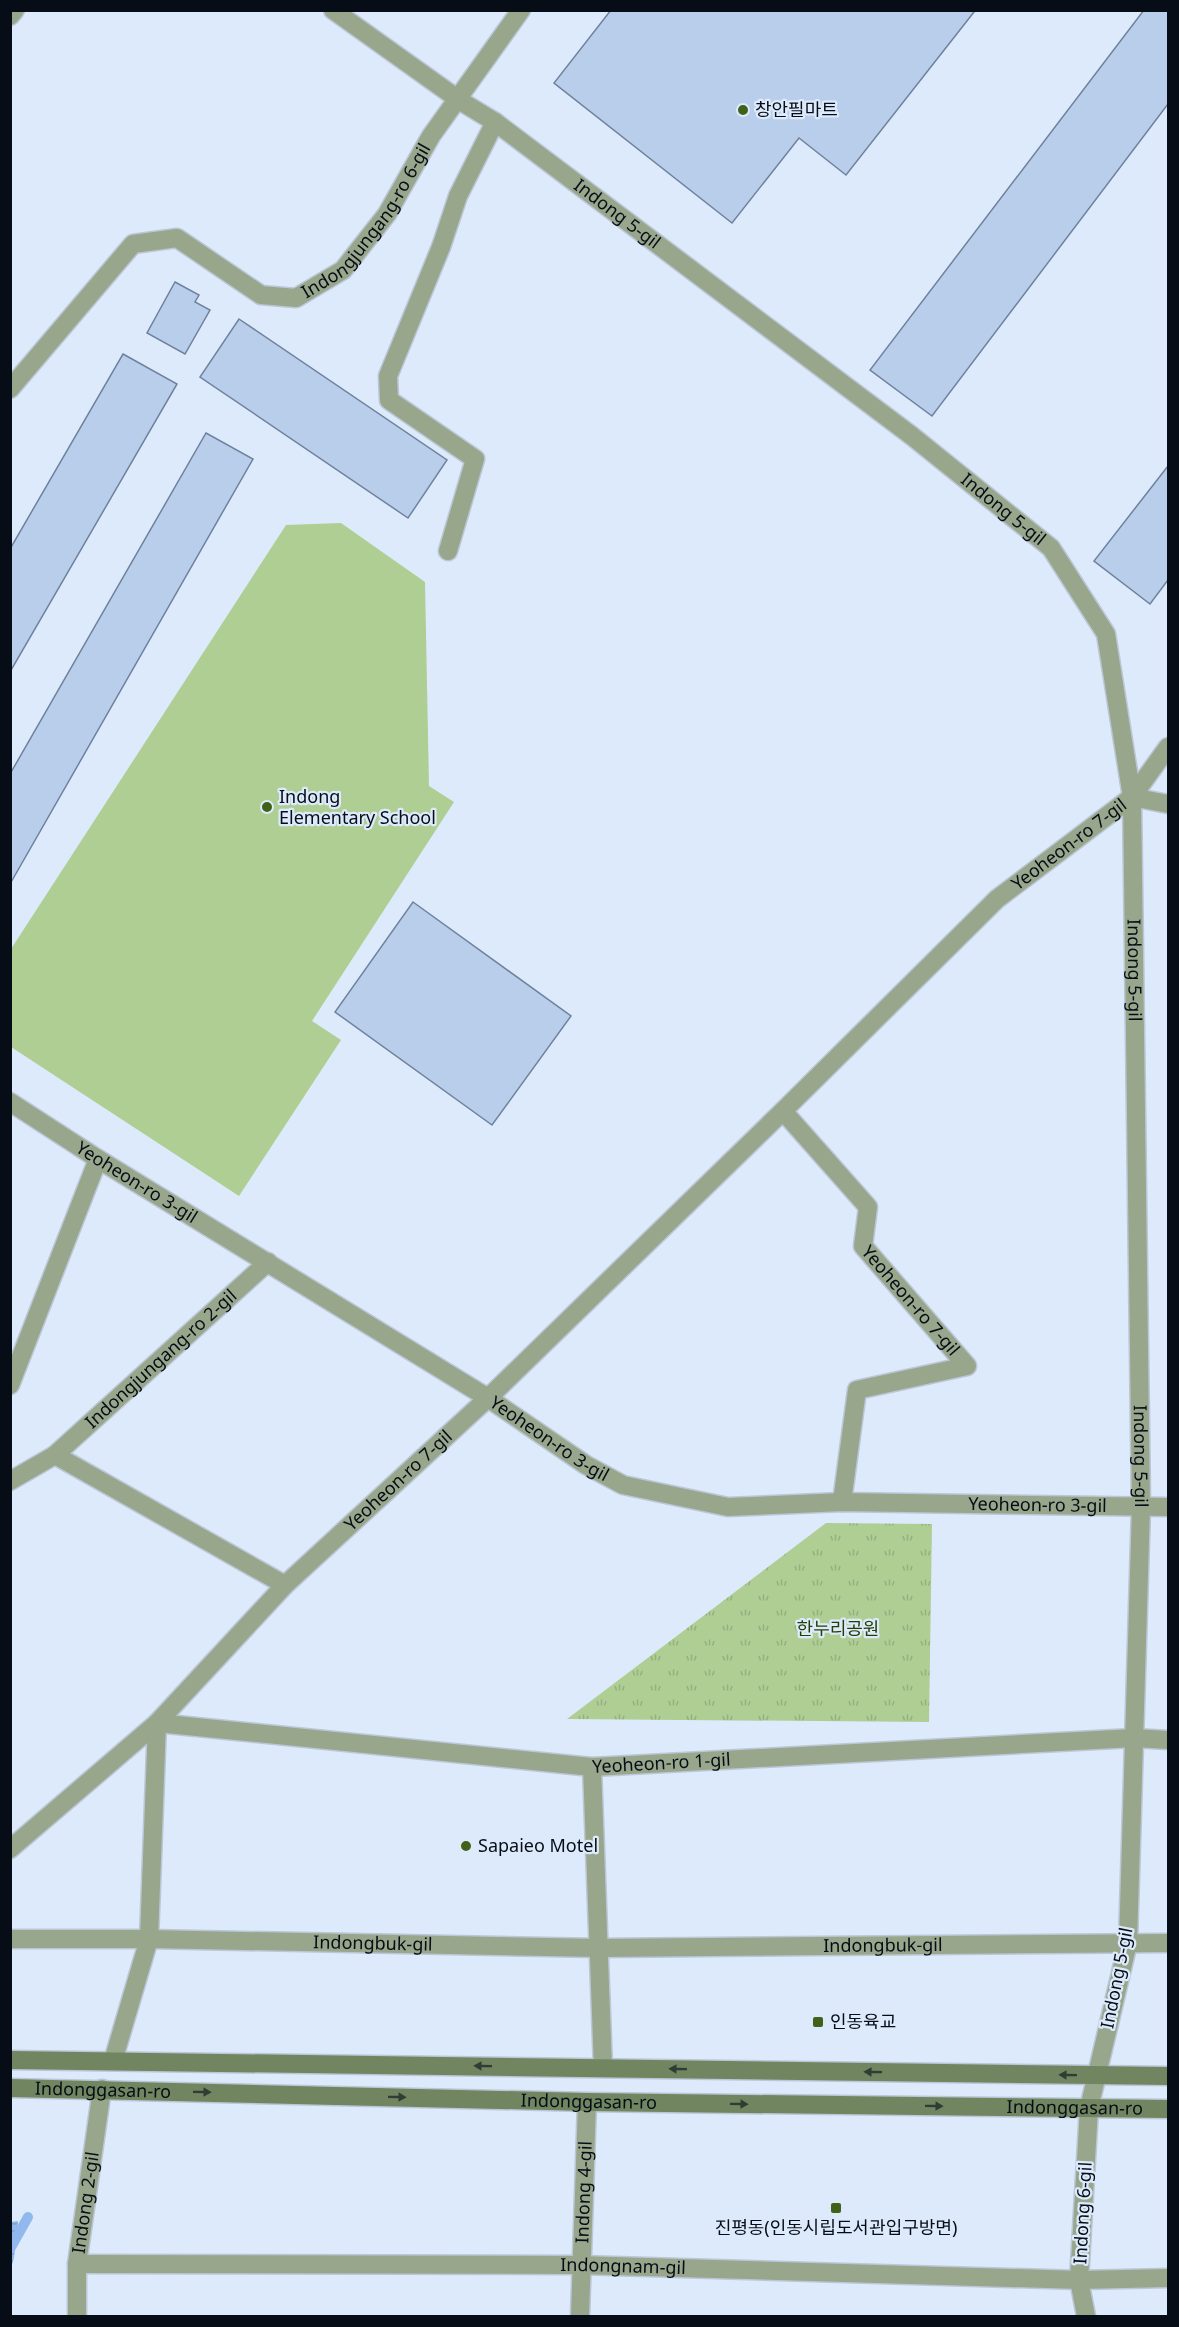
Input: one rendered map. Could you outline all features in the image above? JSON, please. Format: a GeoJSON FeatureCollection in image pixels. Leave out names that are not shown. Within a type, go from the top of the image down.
{"type":"FeatureCollection","features":[{"type":"Feature","properties":{"kind":"main road","name":"Indonggasan-ro"},"geometry":{"type":"LineString","coordinates":[[10,2060],[1168,2076]]}},
{"type":"Feature","properties":{"kind":"main road","name":"Indonggasan-ro"},"geometry":{"type":"LineString","coordinates":[[10,2088],[587,2102],[1168,2109]]}},
{"type":"Feature","properties":{"kind":"street"},"geometry":{"type":"LineString","coordinates":[[10,16],[15,10]]}},
{"type":"Feature","properties":{"kind":"street","name":"Indong 5-gil"},"geometry":{"type":"LineString","coordinates":[[333,10],[457,99],[495,122],[912,436],[1051,548],[1106,634],[1132,797],[1141,1507],[1128,1943],[1089,2108]]}},
{"type":"Feature","properties":{"kind":"street","name":"Indongjungang-ro 6-gil"},"geometry":{"type":"LineString","coordinates":[[10,389],[133,244],[177,238],[261,294],[296,298],[343,270],[387,214],[431,136],[521,10]]}},
{"type":"Feature","properties":{"kind":"street"},"geometry":{"type":"LineString","coordinates":[[448,551],[475,459],[389,400],[388,376],[441,247],[458,196],[495,122]]}},
{"type":"Feature","properties":{"kind":"street","name":"Yeoheon-ro 7-gil"},"geometry":{"type":"LineString","coordinates":[[10,1849],[157,1723],[285,1585],[488,1398],[997,899],[1132,797],[1168,747]]}},
{"type":"Feature","properties":{"kind":"street"},"geometry":{"type":"LineString","coordinates":[[1132,797],[1168,804]]}},
{"type":"Feature","properties":{"kind":"street","name":"Yeoheon-ro 3-gil"},"geometry":{"type":"LineString","coordinates":[[10,1102],[98,1159],[488,1398],[586,1465],[623,1485],[728,1507],[842,1502],[1168,1507]]}},
{"type":"Feature","properties":{"kind":"street","name":"Yeoheon-ro 7-gil"},"geometry":{"type":"LineString","coordinates":[[783,1111],[868,1207],[863,1246],[967,1366],[857,1390],[842,1502]]}},
{"type":"Feature","properties":{"kind":"street"},"geometry":{"type":"LineString","coordinates":[[10,1385],[98,1159]]}},
{"type":"Feature","properties":{"kind":"street","name":"Indongjungang-ro 2-gil"},"geometry":{"type":"LineString","coordinates":[[10,1481],[55,1455],[268,1262]]}},
{"type":"Feature","properties":{"kind":"street"},"geometry":{"type":"LineString","coordinates":[[55,1455],[285,1585]]}},
{"type":"Feature","properties":{"kind":"street"},"geometry":{"type":"LineString","coordinates":[[113,2061],[149,1939],[157,1723]]}},
{"type":"Feature","properties":{"kind":"street","name":"Yeoheon-ro 1-gil"},"geometry":{"type":"LineString","coordinates":[[157,1723],[592,1767],[1134,1738],[1168,1740]]}},
{"type":"Feature","properties":{"kind":"street"},"geometry":{"type":"LineString","coordinates":[[592,1767],[603,2068]]}},
{"type":"Feature","properties":{"kind":"street","name":"Indongbuk-gil"},"geometry":{"type":"LineString","coordinates":[[10,1939],[149,1939],[598,1948],[1168,1943]]}},
{"type":"Feature","properties":{"kind":"street","name":"Indong 2-gil"},"geometry":{"type":"LineString","coordinates":[[77,2316],[77,2264],[102,2089]]}},
{"type":"Feature","properties":{"kind":"street","name":"Indong 4-gil"},"geometry":{"type":"LineString","coordinates":[[580,2316],[587,2102]]}},
{"type":"Feature","properties":{"kind":"street","name":"Indong 6-gil"},"geometry":{"type":"LineString","coordinates":[[1086,2316],[1079,2280],[1089,2108]]}},
{"type":"Feature","properties":{"kind":"street","name":"Indongnam-gil"},"geometry":{"type":"LineString","coordinates":[[77,2264],[580,2265],[1079,2280],[1168,2278]]}},
{"type":"Feature","properties":{"kind":"green space"},"geometry":{"type":"Polygon","coordinates":[[[341,523],[425,582],[429,786],[454,802],[312,1021],[341,1040],[239,1196],[11,1047],[11,949],[286,525],[341,523]]]}},
{"type":"Feature","properties":{"kind":"green space","name":"한누리공원"},"geometry":{"type":"Polygon","coordinates":[[[826,1523],[932,1524],[929,1722],[567,1719],[826,1523]]]}},
{"type":"Feature","properties":{"kind":"water"},"geometry":{"type":"Polygon","coordinates":[[[18,2221],[14,2258],[11,2268],[11,2222],[18,2221]]]}},
{"type":"Feature","properties":{"kind":"building","name":"창안필마트"},"geometry":{"type":"Polygon","coordinates":[[[611,10],[972,10],[974,12],[846,175],[799,138],[732,223],[554,83],[611,10]]]}},
{"type":"Feature","properties":{"kind":"building"},"geometry":{"type":"Polygon","coordinates":[[[1144,10],[1168,10],[1168,104],[932,416],[870,370],[1144,10]]]}},
{"type":"Feature","properties":{"kind":"building"},"geometry":{"type":"Polygon","coordinates":[[[175,282],[199,295],[195,302],[210,310],[185,354],[147,333],[175,282]]]}},
{"type":"Feature","properties":{"kind":"building"},"geometry":{"type":"Polygon","coordinates":[[[239,319],[447,460],[408,518],[200,377],[239,319]]]}},
{"type":"Feature","properties":{"kind":"building"},"geometry":{"type":"Polygon","coordinates":[[[123,354],[177,384],[10,672],[10,549],[123,354]]]}},
{"type":"Feature","properties":{"kind":"building"},"geometry":{"type":"Polygon","coordinates":[[[206,433],[253,459],[10,884],[10,774],[206,433]]]}},
{"type":"Feature","properties":{"kind":"building"},"geometry":{"type":"Polygon","coordinates":[[[1168,466],[1168,580],[1150,604],[1094,561],[1168,466]]]}},
{"type":"Feature","properties":{"kind":"building"},"geometry":{"type":"Polygon","coordinates":[[[413,902],[571,1016],[492,1125],[335,1012],[413,902]]]}},
{"type":"Feature","properties":{"kind":"waterway"},"geometry":{"type":"LineString","coordinates":[[10,2249],[28,2217]]}},
{"type":"Feature","properties":{"kind":"place","name":"창안필마트"},"geometry":{"type":"Point","coordinates":[743,110]}},
{"type":"Feature","properties":{"kind":"place","name":"Indong Elementary School"},"geometry":{"type":"Point","coordinates":[267,807]}},
{"type":"Feature","properties":{"kind":"place","name":"Sapaieo Motel"},"geometry":{"type":"Point","coordinates":[466,1846]}},
{"type":"Feature","properties":{"kind":"place","name":"인동육교"},"geometry":{"type":"Point","coordinates":[818,2022]}},
{"type":"Feature","properties":{"kind":"place","name":"진평동(인동시립도서관입구방면)"},"geometry":{"type":"Point","coordinates":[836,2208]}}]}
